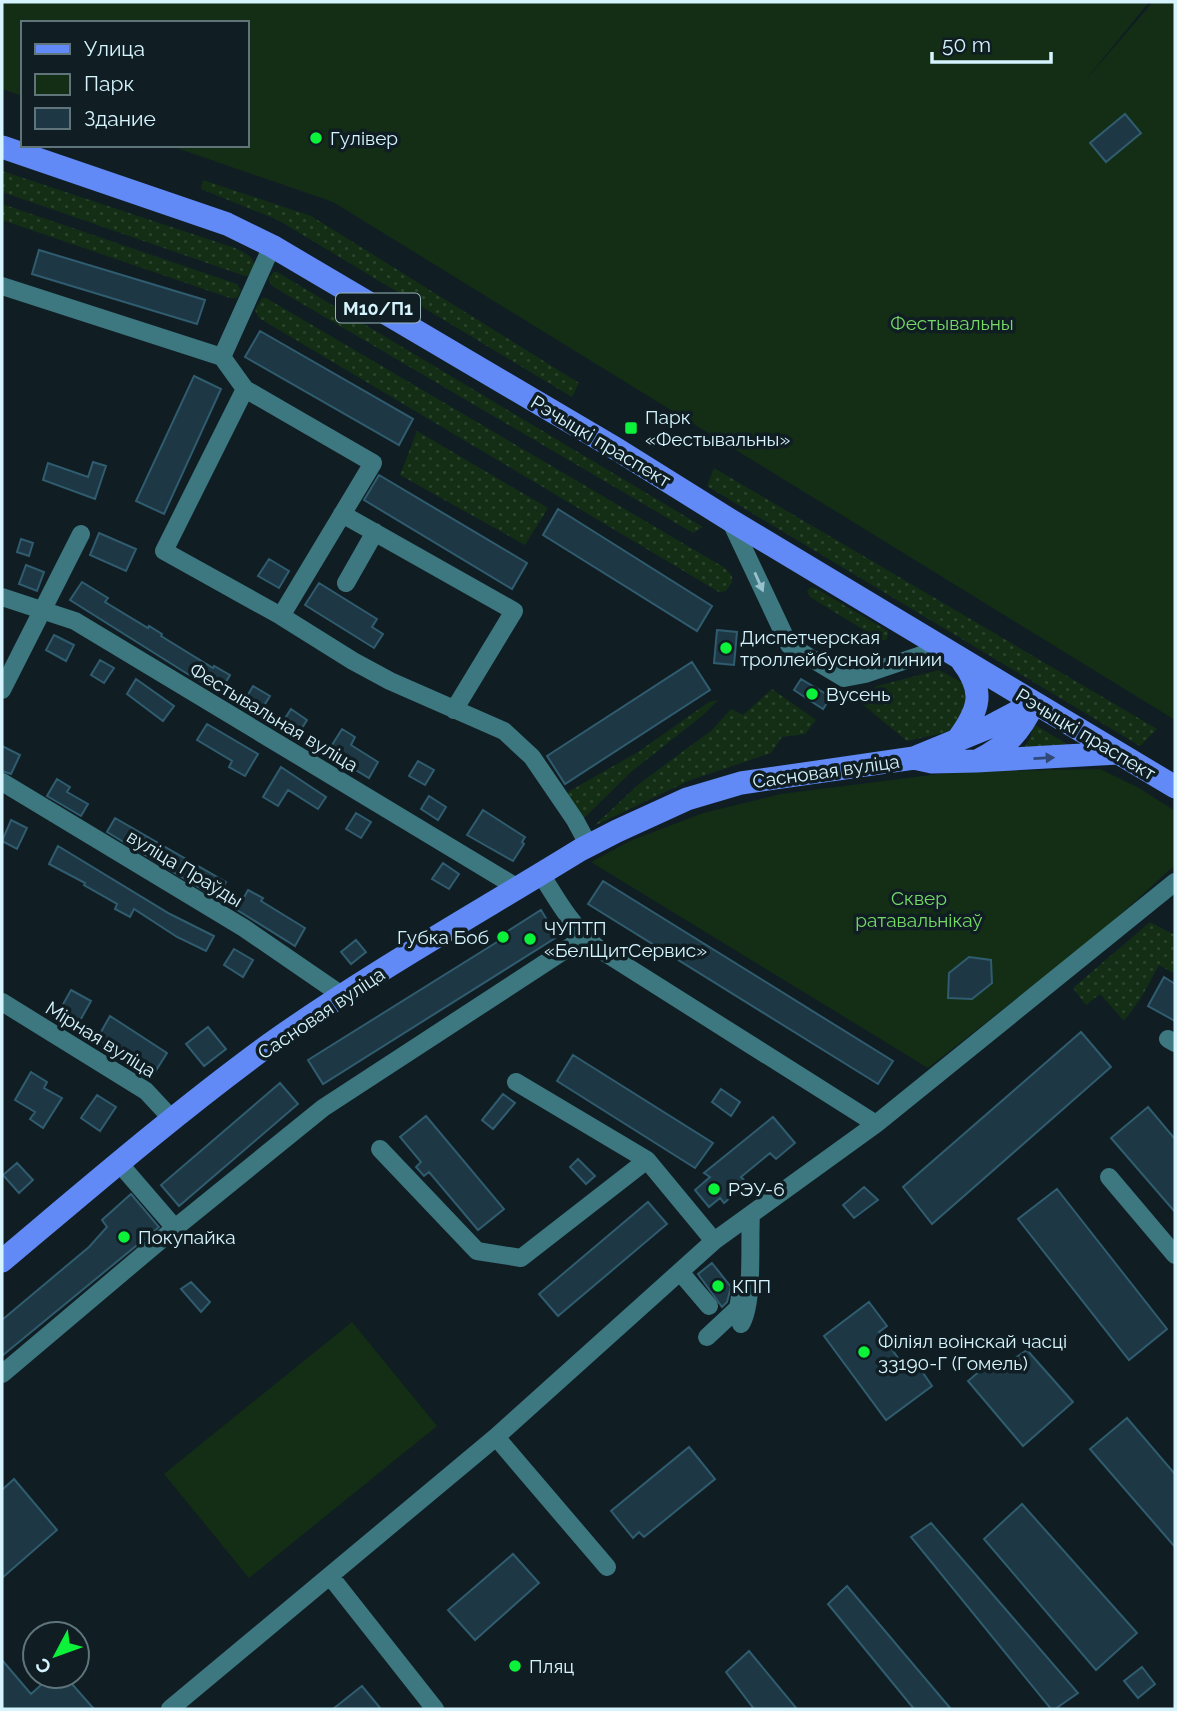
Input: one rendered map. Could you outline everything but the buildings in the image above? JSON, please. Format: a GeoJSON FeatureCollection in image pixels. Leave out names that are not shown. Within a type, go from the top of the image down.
{"type":"FeatureCollection","features":[{"type":"Feature","properties":{"kind":"main road","name":"Рэчыцкі праспект"},"geometry":{"type":"LineString","coordinates":[[2,147],[227,223],[272,246],[618,450],[1175,787]]}},
{"type":"Feature","properties":{"kind":"main road"},"geometry":{"type":"LineString","coordinates":[[951,651],[974,677],[978,692],[969,724],[958,739]]}},
{"type":"Feature","properties":{"kind":"main road","name":"Сасновая вуліца"},"geometry":{"type":"LineString","coordinates":[[2,1261],[173,1119],[271,1044],[343,996],[589,846],[687,799],[741,783],[914,758],[987,728],[1034,703]]}},
{"type":"Feature","properties":{"kind":"main road","name":"Сасновая вуліца"},"geometry":{"type":"LineString","coordinates":[[914,758],[932,762],[976,761],[1007,743],[1023,727],[1034,703]]}},
{"type":"Feature","properties":{"kind":"main road"},"geometry":{"type":"LineString","coordinates":[[976,761],[1118,753]]}},
{"type":"Feature","properties":{"kind":"street"},"geometry":{"type":"LineString","coordinates":[[222,357],[272,246]]}},
{"type":"Feature","properties":{"kind":"street"},"geometry":{"type":"LineString","coordinates":[[2,286],[222,357],[245,389],[373,463],[281,616]]}},
{"type":"Feature","properties":{"kind":"street"},"geometry":{"type":"LineString","coordinates":[[245,389],[164,551],[281,616],[353,661],[504,731],[532,757],[575,820],[589,846]]}},
{"type":"Feature","properties":{"kind":"street"},"geometry":{"type":"LineString","coordinates":[[342,514],[514,611],[454,710]]}},
{"type":"Feature","properties":{"kind":"street"},"geometry":{"type":"LineString","coordinates":[[730,520],[789,645],[844,678],[951,651]]}},
{"type":"Feature","properties":{"kind":"street"},"geometry":{"type":"LineString","coordinates":[[346,583],[375,532]]}},
{"type":"Feature","properties":{"kind":"street"},"geometry":{"type":"LineString","coordinates":[[2,690],[81,534]]}},
{"type":"Feature","properties":{"kind":"street","name":"Фестывальная вуліца"},"geometry":{"type":"LineString","coordinates":[[2,597],[75,621],[518,888]]}},
{"type":"Feature","properties":{"kind":"street","name":"вуліца Праўды"},"geometry":{"type":"LineString","coordinates":[[2,782],[244,928],[343,996]]}},
{"type":"Feature","properties":{"kind":"street"},"geometry":{"type":"LineString","coordinates":[[541,874],[571,922],[599,949],[876,1124]]}},
{"type":"Feature","properties":{"kind":"street"},"geometry":{"type":"LineString","coordinates":[[170,1709],[496,1437],[715,1241],[876,1124],[1175,882]]}},
{"type":"Feature","properties":{"kind":"street"},"geometry":{"type":"LineString","coordinates":[[2,1374],[323,1108],[585,937]]}},
{"type":"Feature","properties":{"kind":"street","name":"Мірная вуліца"},"geometry":{"type":"LineString","coordinates":[[2,1002],[146,1091],[173,1119]]}},
{"type":"Feature","properties":{"kind":"street"},"geometry":{"type":"LineString","coordinates":[[516,1082],[647,1160],[715,1241]]}},
{"type":"Feature","properties":{"kind":"street"},"geometry":{"type":"LineString","coordinates":[[380,1149],[477,1251],[521,1258],[647,1160]]}},
{"type":"Feature","properties":{"kind":"street"},"geometry":{"type":"LineString","coordinates":[[119,1163],[175,1228]]}},
{"type":"Feature","properties":{"kind":"street"},"geometry":{"type":"LineString","coordinates":[[1110,1177],[1175,1255]]}},
{"type":"Feature","properties":{"kind":"street"},"geometry":{"type":"LineString","coordinates":[[741,1324],[746,1317],[748,1298],[751,1215]]}},
{"type":"Feature","properties":{"kind":"street"},"geometry":{"type":"LineString","coordinates":[[707,1337],[738,1308],[741,1297],[740,1261],[749,1244]]}},
{"type":"Feature","properties":{"kind":"street"},"geometry":{"type":"LineString","coordinates":[[680,1272],[709,1306]]}},
{"type":"Feature","properties":{"kind":"street"},"geometry":{"type":"LineString","coordinates":[[496,1437],[607,1567]]}},
{"type":"Feature","properties":{"kind":"street"},"geometry":{"type":"LineString","coordinates":[[330,1576],[435,1709]]}},
{"type":"Feature","properties":{"kind":"green space","name":"Фестывальны"},"geometry":{"type":"Polygon","coordinates":[[[2,2],[1149,2],[1083,83],[1153,2],[1175,2],[1175,720],[333,202],[174,147],[248,147],[248,21],[21,21],[21,95],[2,89],[2,2]]]}},
{"type":"Feature","properties":{"kind":"green space"},"geometry":{"type":"Polygon","coordinates":[[[2,171],[235,248],[252,260],[252,273],[242,275],[2,192],[2,171]]]}},
{"type":"Feature","properties":{"kind":"green space"},"geometry":{"type":"Polygon","coordinates":[[[203,180],[311,216],[579,383],[572,397],[278,220],[201,189],[203,180]]]}},
{"type":"Feature","properties":{"kind":"green space"},"geometry":{"type":"Polygon","coordinates":[[[2,204],[237,284],[241,290],[237,298],[230,298],[2,220],[2,204]]]}},
{"type":"Feature","properties":{"kind":"green space"},"geometry":{"type":"Polygon","coordinates":[[[274,272],[703,527],[693,533],[272,286],[268,279],[274,272]]]}},
{"type":"Feature","properties":{"kind":"green space"},"geometry":{"type":"Polygon","coordinates":[[[262,298],[725,568],[732,576],[732,582],[726,591],[719,592],[259,318],[255,310],[262,298]]]}},
{"type":"Feature","properties":{"kind":"green space"},"geometry":{"type":"Polygon","coordinates":[[[417,431],[548,508],[525,545],[400,475],[417,431]]]}},
{"type":"Feature","properties":{"kind":"green space"},"geometry":{"type":"Polygon","coordinates":[[[714,468],[1157,729],[1140,746],[707,486],[714,468]]]}},
{"type":"Feature","properties":{"kind":"green space"},"geometry":{"type":"Polygon","coordinates":[[[815,588],[888,631],[887,639],[882,641],[810,597],[807,591],[815,588]]]}},
{"type":"Feature","properties":{"kind":"green space"},"geometry":{"type":"Polygon","coordinates":[[[939,670],[963,683],[967,708],[952,731],[907,741],[855,698],[877,686],[939,670]]]}},
{"type":"Feature","properties":{"kind":"green space"},"geometry":{"type":"Polygon","coordinates":[[[772,689],[816,720],[805,734],[782,737],[771,753],[688,781],[594,826],[639,784],[712,730],[731,709],[743,715],[772,689]]]}},
{"type":"Feature","properties":{"kind":"green space"},"geometry":{"type":"Polygon","coordinates":[[[718,700],[631,772],[583,819],[566,793],[638,752],[709,702],[718,700]]]}},
{"type":"Feature","properties":{"kind":"green space"},"geometry":{"type":"Polygon","coordinates":[[[1032,723],[1072,747],[1025,747],[1031,736],[1032,723]]]}},
{"type":"Feature","properties":{"kind":"green space","name":"Сквер ратавальнікаў"},"geometry":{"type":"Polygon","coordinates":[[[1100,769],[1139,788],[1175,811],[1175,865],[1100,933],[928,1068],[591,862],[630,841],[703,813],[781,794],[955,772],[1100,769]]]}},
{"type":"Feature","properties":{"kind":"green space"},"geometry":{"type":"Polygon","coordinates":[[[1150,922],[1175,935],[1175,974],[1159,965],[1141,998],[1124,1021],[1100,994],[1086,1005],[1073,988],[1150,922]]]}},
{"type":"Feature","properties":{"kind":"green space"},"geometry":{"type":"Polygon","coordinates":[[[352,1322],[437,1426],[249,1578],[164,1474],[352,1322]]]}},
{"type":"Feature","properties":{"kind":"place","name":"Гулівер"},"geometry":{"type":"Point","coordinates":[316,138]}},
{"type":"Feature","properties":{"kind":"place","name":"Парк «Фестывальны»"},"geometry":{"type":"Point","coordinates":[631,428]}},
{"type":"Feature","properties":{"kind":"place","name":"Диспетчерская троллейбусной линии"},"geometry":{"type":"Point","coordinates":[726,648]}},
{"type":"Feature","properties":{"kind":"place","name":"Вусень"},"geometry":{"type":"Point","coordinates":[812,694]}},
{"type":"Feature","properties":{"kind":"place","name":"Губка Боб"},"geometry":{"type":"Point","coordinates":[503,937]}},
{"type":"Feature","properties":{"kind":"place","name":"ЧУПТП «БелЩитСервис»"},"geometry":{"type":"Point","coordinates":[530,939]}},
{"type":"Feature","properties":{"kind":"place","name":"РЭУ-6"},"geometry":{"type":"Point","coordinates":[714,1189]}},
{"type":"Feature","properties":{"kind":"place","name":"Покупайка"},"geometry":{"type":"Point","coordinates":[124,1237]}},
{"type":"Feature","properties":{"kind":"place","name":"КПП"},"geometry":{"type":"Point","coordinates":[718,1286]}},
{"type":"Feature","properties":{"kind":"place","name":"Філіял воінскай часці 33190-Г (Гомель)"},"geometry":{"type":"Point","coordinates":[864,1352]}},
{"type":"Feature","properties":{"kind":"place","name":"Пляц"},"geometry":{"type":"Point","coordinates":[515,1666]}}]}
